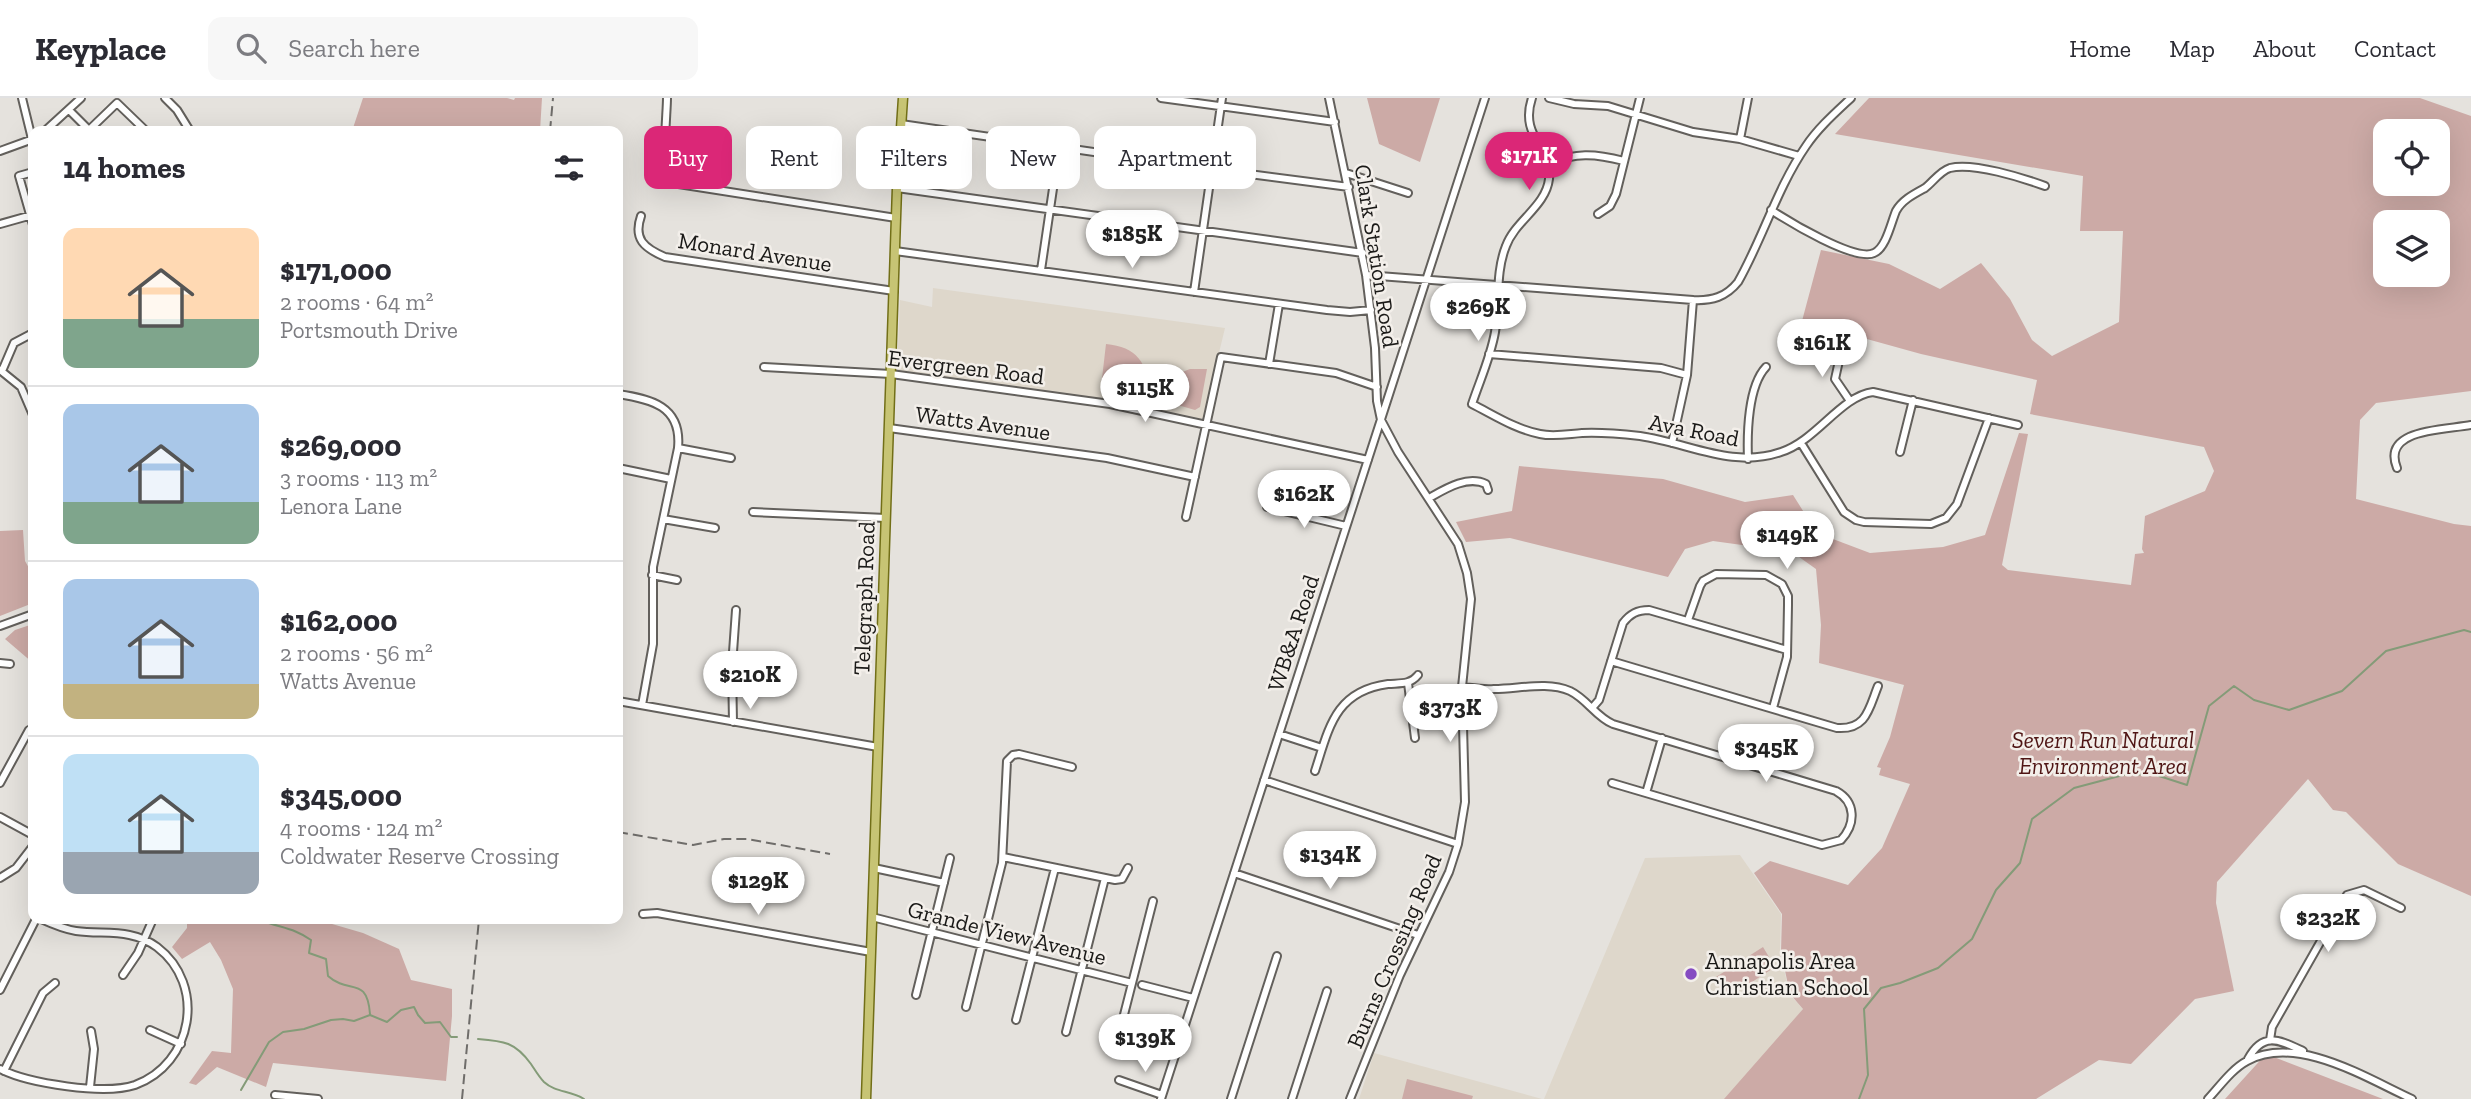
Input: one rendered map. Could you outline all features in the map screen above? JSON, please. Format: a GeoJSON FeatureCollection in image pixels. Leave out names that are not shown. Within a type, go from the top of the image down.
{"type":"FeatureCollection","features":[{"type":"Feature","properties":{"kind":"main road","name":"Telegraph Road"},"geometry":{"type":"LineString","coordinates":[[901,124],[903,98]]}},
{"type":"Feature","properties":{"kind":"main road","name":"Telegraph Road"},"geometry":{"type":"LineString","coordinates":[[866,1099],[897,189]]}},
{"type":"Feature","properties":{"kind":"street"},"geometry":{"type":"LineString","coordinates":[[22,98],[30,126]]}},
{"type":"Feature","properties":{"kind":"street"},"geometry":{"type":"LineString","coordinates":[[51,126],[81,98]]}},
{"type":"Feature","properties":{"kind":"street"},"geometry":{"type":"LineString","coordinates":[[165,98],[187,126]]}},
{"type":"Feature","properties":{"kind":"street"},"geometry":{"type":"LineString","coordinates":[[667,98],[666,172],[672,183],[896,218]]}},
{"type":"Feature","properties":{"kind":"street"},"geometry":{"type":"LineString","coordinates":[[1161,98],[1335,122]]}},
{"type":"Feature","properties":{"kind":"street"},"geometry":{"type":"LineString","coordinates":[[1218,126],[1222,98]]}},
{"type":"Feature","properties":{"kind":"street","name":"Clark Station Road"},"geometry":{"type":"LineString","coordinates":[[1329,98],[1363,253],[1381,420]]}},
{"type":"Feature","properties":{"kind":"street","name":"WB&A Road"},"geometry":{"type":"LineString","coordinates":[[1161,1097],[1485,98]]}},
{"type":"Feature","properties":{"kind":"street"},"geometry":{"type":"LineString","coordinates":[[1532,98],[1528,111],[1529,124],[1547,163],[1547,188],[1540,201],[1515,229],[1502,256],[1495,332],[1489,354],[1661,368],[1687,374]]}},
{"type":"Feature","properties":{"kind":"street"},"geometry":{"type":"LineString","coordinates":[[1549,98],[1574,104],[1608,106],[1693,132],[1740,139],[1799,156]]}},
{"type":"Feature","properties":{"kind":"street"},"geometry":{"type":"LineString","coordinates":[[1598,214],[1606,210],[1613,200],[1640,98]]}},
{"type":"Feature","properties":{"kind":"street"},"geometry":{"type":"LineString","coordinates":[[1740,139],[1748,98]]}},
{"type":"Feature","properties":{"kind":"street"},"geometry":{"type":"LineString","coordinates":[[1366,275],[1693,300],[1716,299],[1735,286],[1799,156],[1815,134],[1850,98]]}},
{"type":"Feature","properties":{"kind":"street"},"geometry":{"type":"LineString","coordinates":[[95,126],[117,103],[141,126]]}},
{"type":"Feature","properties":{"kind":"street"},"geometry":{"type":"LineString","coordinates":[[69,110],[85,126]]}},
{"type":"Feature","properties":{"kind":"street"},"geometry":{"type":"LineString","coordinates":[[901,124],[986,137]]}},
{"type":"Feature","properties":{"kind":"street"},"geometry":{"type":"LineString","coordinates":[[0,151],[28,141]]}},
{"type":"Feature","properties":{"kind":"street"},"geometry":{"type":"LineString","coordinates":[[1547,163],[1567,156],[1585,154],[1624,161]]}},
{"type":"Feature","properties":{"kind":"street"},"geometry":{"type":"LineString","coordinates":[[1771,210],[1811,234],[1854,251],[1871,254],[1877,251],[1883,242],[1900,204],[1949,169],[1962,167],[2000,172],[2045,186]]}},
{"type":"Feature","properties":{"kind":"street"},"geometry":{"type":"LineString","coordinates":[[28,173],[19,176],[28,203]]}},
{"type":"Feature","properties":{"kind":"street"},"geometry":{"type":"LineString","coordinates":[[1346,173],[1408,193]]}},
{"type":"Feature","properties":{"kind":"street"},"geometry":{"type":"LineString","coordinates":[[1256,175],[1349,187]]}},
{"type":"Feature","properties":{"kind":"street"},"geometry":{"type":"LineString","coordinates":[[904,189],[1363,253]]}},
{"type":"Feature","properties":{"kind":"street"},"geometry":{"type":"LineString","coordinates":[[1041,271],[1054,189]]}},
{"type":"Feature","properties":{"kind":"street"},"geometry":{"type":"LineString","coordinates":[[1194,292],[1208,189]]}},
{"type":"Feature","properties":{"kind":"street"},"geometry":{"type":"LineString","coordinates":[[0,224],[28,216]]}},
{"type":"Feature","properties":{"kind":"street","name":"Monard Avenue"},"geometry":{"type":"LineString","coordinates":[[641,216],[637,227],[640,238],[650,249],[665,257],[894,291]]}},
{"type":"Feature","properties":{"kind":"street"},"geometry":{"type":"LineString","coordinates":[[895,251],[1340,312],[1371,310]]}},
{"type":"Feature","properties":{"kind":"street"},"geometry":{"type":"LineString","coordinates":[[1672,443],[1687,374],[1693,300]]}},
{"type":"Feature","properties":{"kind":"street"},"geometry":{"type":"LineString","coordinates":[[1269,364],[1279,304]]}},
{"type":"Feature","properties":{"kind":"street"},"geometry":{"type":"LineString","coordinates":[[28,336],[14,343],[1,370],[21,387],[28,403]]}},
{"type":"Feature","properties":{"kind":"street"},"geometry":{"type":"LineString","coordinates":[[1842,347],[1835,379],[1850,401]]}},
{"type":"Feature","properties":{"kind":"street","name":"Ava Road"},"geometry":{"type":"LineString","coordinates":[[1489,354],[1472,404],[1516,427],[1538,434],[1556,436],[1595,433],[1640,436],[1718,456],[1748,458],[1772,455],[1801,443],[1850,401],[1864,393],[1873,392],[2018,425]]}},
{"type":"Feature","properties":{"kind":"street"},"geometry":{"type":"LineString","coordinates":[[1186,517],[1221,357],[1344,374],[1377,387]]}},
{"type":"Feature","properties":{"kind":"street","name":"Evergreen Road"},"geometry":{"type":"LineString","coordinates":[[764,367],[891,374],[1119,405],[1368,460]]}},
{"type":"Feature","properties":{"kind":"street"},"geometry":{"type":"LineString","coordinates":[[1748,458],[1747,437],[1758,376],[1766,367]]}},
{"type":"Feature","properties":{"kind":"street"},"geometry":{"type":"LineString","coordinates":[[623,395],[649,400],[664,409],[676,424],[678,448],[652,575],[653,644],[642,705]]}},
{"type":"Feature","properties":{"kind":"street"},"geometry":{"type":"LineString","coordinates":[[1900,452],[1913,400]]}},
{"type":"Feature","properties":{"kind":"street"},"geometry":{"type":"LineString","coordinates":[[1801,443],[1849,516],[1864,522],[1931,524],[1946,518],[1957,504],[1989,418]]}},
{"type":"Feature","properties":{"kind":"street","name":"Burns Crossing Road"},"geometry":{"type":"LineString","coordinates":[[1350,1099],[1418,935],[1449,872],[1458,844],[1465,802],[1462,687],[1470,617],[1469,582],[1458,544],[1394,446],[1381,420]]}},
{"type":"Feature","properties":{"kind":"street"},"geometry":{"type":"LineString","coordinates":[[2397,468],[2393,459],[2395,447],[2404,438],[2471,425]]}},
{"type":"Feature","properties":{"kind":"street","name":"Watts Avenue"},"geometry":{"type":"LineString","coordinates":[[889,428],[1107,457],[1195,477]]}},
{"type":"Feature","properties":{"kind":"street"},"geometry":{"type":"LineString","coordinates":[[678,448],[731,458]]}},
{"type":"Feature","properties":{"kind":"street"},"geometry":{"type":"LineString","coordinates":[[623,469],[671,479]]}},
{"type":"Feature","properties":{"kind":"street"},"geometry":{"type":"LineString","coordinates":[[1429,498],[1452,485],[1475,481],[1486,484],[1488,490]]}},
{"type":"Feature","properties":{"kind":"street"},"geometry":{"type":"LineString","coordinates":[[1267,507],[1346,526]]}},
{"type":"Feature","properties":{"kind":"street"},"geometry":{"type":"LineString","coordinates":[[753,512],[886,518]]}},
{"type":"Feature","properties":{"kind":"street"},"geometry":{"type":"LineString","coordinates":[[663,519],[715,528]]}},
{"type":"Feature","properties":{"kind":"street"},"geometry":{"type":"LineString","coordinates":[[1688,620],[1700,586],[1709,577],[1724,573],[1766,575],[1782,584],[1788,596],[1786,664],[1773,708]]}},
{"type":"Feature","properties":{"kind":"street"},"geometry":{"type":"LineString","coordinates":[[652,575],[677,580]]}},
{"type":"Feature","properties":{"kind":"street"},"geometry":{"type":"LineString","coordinates":[[733,722],[732,666],[736,610]]}},
{"type":"Feature","properties":{"kind":"street"},"geometry":{"type":"LineString","coordinates":[[1592,708],[1599,700],[1623,623],[1633,613],[1649,610],[1787,650]]}},
{"type":"Feature","properties":{"kind":"street"},"geometry":{"type":"LineString","coordinates":[[0,626],[28,616]]}},
{"type":"Feature","properties":{"kind":"street"},"geometry":{"type":"LineString","coordinates":[[1611,661],[1838,728],[1856,726],[1866,715],[1878,686]]}},
{"type":"Feature","properties":{"kind":"street"},"geometry":{"type":"LineString","coordinates":[[0,663],[10,664]]}},
{"type":"Feature","properties":{"kind":"street"},"geometry":{"type":"LineString","coordinates":[[1315,771],[1333,719],[1340,707],[1363,690],[1413,681],[1418,675]]}},
{"type":"Feature","properties":{"kind":"street"},"geometry":{"type":"LineString","coordinates":[[1408,682],[1415,738]]}},
{"type":"Feature","properties":{"kind":"street"},"geometry":{"type":"LineString","coordinates":[[1462,687],[1489,690],[1554,687],[1577,695],[1606,721],[1836,790],[1849,802],[1852,823],[1841,840],[1822,845],[1612,783]]}},
{"type":"Feature","properties":{"kind":"street"},"geometry":{"type":"LineString","coordinates":[[623,702],[878,747]]}},
{"type":"Feature","properties":{"kind":"street"},"geometry":{"type":"LineString","coordinates":[[0,783],[28,732]]}},
{"type":"Feature","properties":{"kind":"street"},"geometry":{"type":"LineString","coordinates":[[1279,734],[1322,748]]}},
{"type":"Feature","properties":{"kind":"street"},"geometry":{"type":"LineString","coordinates":[[1646,793],[1662,738]]}},
{"type":"Feature","properties":{"kind":"street"},"geometry":{"type":"LineString","coordinates":[[965,1007],[1003,857],[1008,759],[1013,755],[1023,755],[1072,766]]}},
{"type":"Feature","properties":{"kind":"street"},"geometry":{"type":"LineString","coordinates":[[1264,780],[1458,844]]}},
{"type":"Feature","properties":{"kind":"street"},"geometry":{"type":"LineString","coordinates":[[0,817],[28,832]]}},
{"type":"Feature","properties":{"kind":"street"},"geometry":{"type":"LineString","coordinates":[[0,878],[16,868],[28,852]]}},
{"type":"Feature","properties":{"kind":"street"},"geometry":{"type":"LineString","coordinates":[[1003,857],[1120,880],[1128,868]]}},
{"type":"Feature","properties":{"kind":"street"},"geometry":{"type":"LineString","coordinates":[[916,995],[950,858]]}},
{"type":"Feature","properties":{"kind":"street"},"geometry":{"type":"LineString","coordinates":[[874,868],[943,883]]}},
{"type":"Feature","properties":{"kind":"street"},"geometry":{"type":"LineString","coordinates":[[1016,1020],[1055,868]]}},
{"type":"Feature","properties":{"kind":"street"},"geometry":{"type":"LineString","coordinates":[[1234,873],[1418,935]]}},
{"type":"Feature","properties":{"kind":"street"},"geometry":{"type":"LineString","coordinates":[[1066,1032],[1105,878]]}},
{"type":"Feature","properties":{"kind":"street"},"geometry":{"type":"LineString","coordinates":[[2270,1040],[2272,1027],[2347,895],[2364,890],[2401,908]]}},
{"type":"Feature","properties":{"kind":"street"},"geometry":{"type":"LineString","coordinates":[[1116,1046],[1153,901]]}},
{"type":"Feature","properties":{"kind":"street"},"geometry":{"type":"LineString","coordinates":[[643,914],[657,913],[871,952]]}},
{"type":"Feature","properties":{"kind":"street","name":"Grande View Avenue"},"geometry":{"type":"LineString","coordinates":[[872,917],[1132,983]]}},
{"type":"Feature","properties":{"kind":"street"},"geometry":{"type":"LineString","coordinates":[[0,990],[36,924]]}},
{"type":"Feature","properties":{"kind":"street"},"geometry":{"type":"LineString","coordinates":[[54,924],[72,930],[122,932],[145,940],[169,958],[184,984],[188,1000],[188,1018],[181,1044],[167,1065],[147,1079],[119,1088],[31,1081],[2,1070],[43,993],[55,984]]}},
{"type":"Feature","properties":{"kind":"street"},"geometry":{"type":"LineString","coordinates":[[124,975],[133,964],[151,924]]}},
{"type":"Feature","properties":{"kind":"street"},"geometry":{"type":"LineString","coordinates":[[1231,1099],[1277,956]]}},
{"type":"Feature","properties":{"kind":"street"},"geometry":{"type":"LineString","coordinates":[[1142,985],[1193,998]]}},
{"type":"Feature","properties":{"kind":"street"},"geometry":{"type":"LineString","coordinates":[[1292,1099],[1327,991]]}},
{"type":"Feature","properties":{"kind":"street"},"geometry":{"type":"LineString","coordinates":[[150,1030],[181,1044]]}},
{"type":"Feature","properties":{"kind":"street"},"geometry":{"type":"LineString","coordinates":[[90,1087],[94,1049],[91,1031]]}},
{"type":"Feature","properties":{"kind":"street"},"geometry":{"type":"LineString","coordinates":[[2208,1099],[2247,1061],[2258,1046],[2270,1040],[2279,1041],[2412,1099]]}},
{"type":"Feature","properties":{"kind":"street"},"geometry":{"type":"LineString","coordinates":[[2247,1061],[2275,1053],[2307,1054]]}},
{"type":"Feature","properties":{"kind":"street"},"geometry":{"type":"LineString","coordinates":[[1119,1080],[1161,1097]]}},
{"type":"Feature","properties":{"kind":"street"},"geometry":{"type":"LineString","coordinates":[[275,1095],[317,1099]]}},
{"type":"Feature","properties":{"kind":"shaded area"},"geometry":{"type":"Polygon","coordinates":[[[933,288],[1225,328],[1203,419],[1132,404],[897,370],[900,300],[932,307],[933,288]]]}},
{"type":"Feature","properties":{"kind":"shaded area","name":"Annapolis Area Christian School"},"geometry":{"type":"Polygon","coordinates":[[[1740,855],[1781,914],[1780,953],[1790,995],[1803,1009],[1729,1099],[1544,1099],[1645,858],[1740,855]]]}},
{"type":"Feature","properties":{"kind":"shaded area"},"geometry":{"type":"Polygon","coordinates":[[[1374,1053],[1542,1099],[1359,1099],[1374,1053]]]}},
{"type":"Feature","properties":{"kind":"green space"},"geometry":{"type":"Polygon","coordinates":[[[363,98],[542,98],[540,126],[354,126],[363,98]]]}},
{"type":"Feature","properties":{"kind":"green space"},"geometry":{"type":"Polygon","coordinates":[[[1367,98],[1440,98],[1420,162],[1379,144],[1367,98]]]}},
{"type":"Feature","properties":{"kind":"green space","name":"Severn Run Natural Environment Area"},"geometry":{"type":"Polygon","coordinates":[[[1869,98],[2420,98],[2471,116],[2471,391],[2376,403],[2360,420],[2356,499],[2471,526],[2471,896],[2398,864],[2346,812],[2333,810],[2308,779],[2217,882],[2216,903],[2234,991],[2195,999],[2131,1064],[2099,1060],[2036,1099],[1724,1099],[1803,1009],[1790,994],[1781,952],[1782,914],[1754,873],[1770,861],[1848,885],[1882,848],[1910,784],[1879,775],[1881,768],[1877,767],[1890,737],[1904,685],[1819,663],[1821,625],[1816,569],[1792,552],[1713,541],[1685,549],[1668,577],[1510,538],[1466,542],[1456,522],[1512,511],[1519,466],[1663,479],[1745,502],[1793,495],[1817,533],[1870,553],[1943,547],[1985,535],[2019,433],[2028,434],[2002,565],[2008,570],[2131,585],[2135,554],[2144,553],[2142,549],[2145,516],[2205,491],[2214,471],[2204,447],[2030,414],[2037,380],[1921,354],[1802,321],[1821,250],[1889,264],[1940,289],[1981,263],[2010,299],[2032,340],[2052,356],[2119,322],[2123,231],[2080,231],[2083,176],[1835,134],[1869,98]]]}},
{"type":"Feature","properties":{"kind":"green space"},"geometry":{"type":"Polygon","coordinates":[[[1106,344],[1127,349],[1140,360],[1147,376],[1148,398],[1104,391],[1101,387],[1106,344]]]}},
{"type":"Feature","properties":{"kind":"green space"},"geometry":{"type":"Polygon","coordinates":[[[1190,369],[1207,369],[1200,407],[1195,410],[1157,399],[1170,380],[1190,369]]]}},
{"type":"Feature","properties":{"kind":"green space"},"geometry":{"type":"Polygon","coordinates":[[[23,530],[25,561],[28,566],[28,605],[0,616],[0,531],[23,530]]]}},
{"type":"Feature","properties":{"kind":"green space"},"geometry":{"type":"Polygon","coordinates":[[[28,626],[28,659],[5,639],[15,630],[28,626]]]}},
{"type":"Feature","properties":{"kind":"green space"},"geometry":{"type":"Polygon","coordinates":[[[187,924],[332,924],[363,933],[399,949],[411,980],[452,989],[446,1081],[273,1063],[266,1087],[217,1067],[196,1085],[189,1083],[212,1051],[231,1053],[233,989],[210,942],[182,959],[172,947],[187,928],[187,924]]]}},
{"type":"Feature","properties":{"kind":"green space"},"geometry":{"type":"Polygon","coordinates":[[[1763,947],[1775,967],[1729,997],[1716,977],[1763,947]]]}},
{"type":"Feature","properties":{"kind":"green space"},"geometry":{"type":"Polygon","coordinates":[[[2266,1054],[2383,1099],[2225,1099],[2266,1054]]]}},
{"type":"Feature","properties":{"kind":"green space"},"geometry":{"type":"Polygon","coordinates":[[[1407,1079],[1473,1096],[1472,1099],[1402,1099],[1407,1079]]]}},
{"type":"Feature","properties":{"kind":"waterway"},"geometry":{"type":"LineString","coordinates":[[1859,1099],[1868,1075],[1864,1009],[1881,988],[1938,968],[1972,939],[1996,890],[2020,863],[2032,819],[2074,788],[2127,774],[2156,775],[2187,785],[2209,706],[2234,686],[2254,700],[2289,710],[2342,691],[2386,651],[2464,630],[2471,632]]}},
{"type":"Feature","properties":{"kind":"waterway"},"geometry":{"type":"LineString","coordinates":[[274,924],[298,932],[311,940],[309,953],[326,959],[328,976],[361,990],[365,994],[370,1014]]}},
{"type":"Feature","properties":{"kind":"waterway"},"geometry":{"type":"LineString","coordinates":[[241,1090],[269,1042],[283,1032],[304,1029],[331,1020],[354,1021],[370,1015],[387,1022],[401,1010],[414,1007],[425,1023],[440,1022],[451,1037],[457,1037]]}},
{"type":"Feature","properties":{"kind":"waterway"},"geometry":{"type":"LineString","coordinates":[[478,1039],[502,1042],[514,1047],[549,1086],[584,1099]]}},
{"type":"Feature","properties":{"kind":"railway"},"geometry":{"type":"LineString","coordinates":[[550,126],[553,98]]}},
{"type":"Feature","properties":{"kind":"railway"},"geometry":{"type":"LineString","coordinates":[[623,833],[693,845],[724,839],[747,839],[830,854]]}},
{"type":"Feature","properties":{"kind":"railway"},"geometry":{"type":"LineString","coordinates":[[462,1099],[479,924]]}},
{"type":"Feature","properties":{"kind":"place","name":"Annapolis Area Christian School"},"geometry":{"type":"Point","coordinates":[1691,974]}}]}
